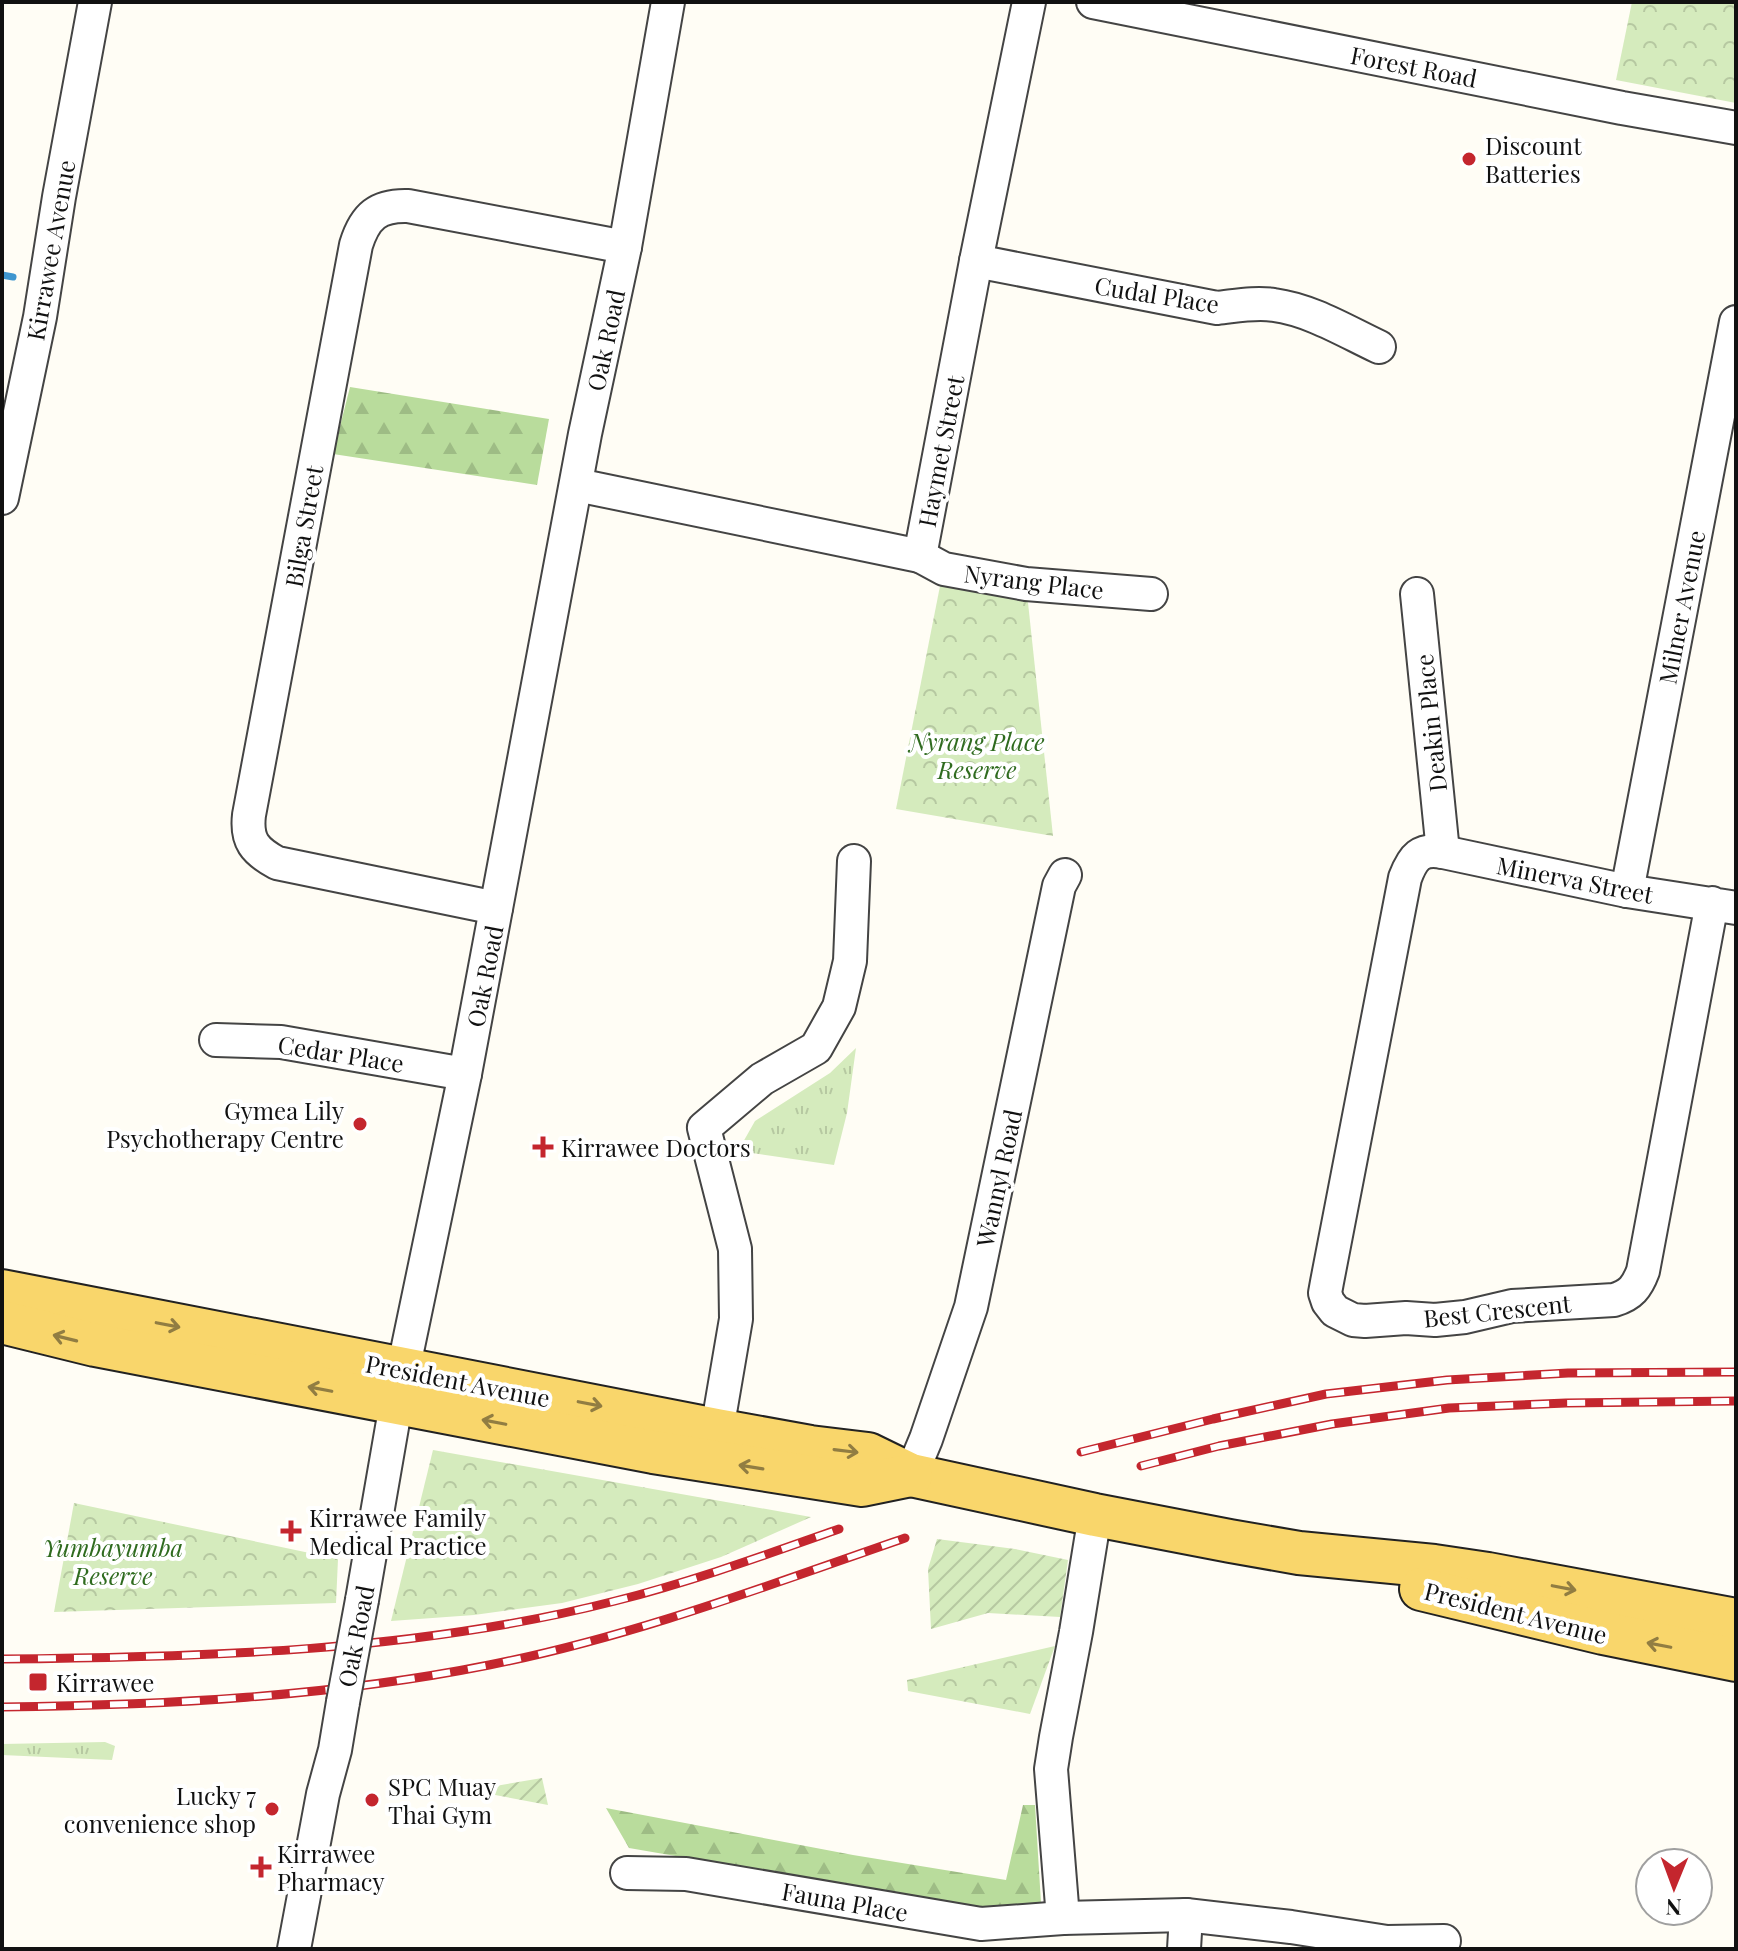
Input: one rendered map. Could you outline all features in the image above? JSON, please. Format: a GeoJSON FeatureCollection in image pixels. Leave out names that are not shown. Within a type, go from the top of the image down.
{"type":"FeatureCollection","features":[{"type":"Feature","properties":{"kind":"main road","name":"President Avenue"},"geometry":{"type":"LineString","coordinates":[[2,1291],[653,1452],[862,1485],[911,1475]]}},
{"type":"Feature","properties":{"kind":"main road","name":"President Avenue"},"geometry":{"type":"LineString","coordinates":[[2,1322],[95,1345],[400,1387],[595,1405],[810,1447],[868,1454],[911,1475],[1095,1515],[1299,1553],[1461,1570],[1736,1620]]}},
{"type":"Feature","properties":{"kind":"main road","name":"President Avenue"},"geometry":{"type":"LineString","coordinates":[[1299,1553],[1401,1583],[1573,1626],[1736,1660]]}},
{"type":"Feature","properties":{"kind":"street","name":"Kirrawee Avenue"},"geometry":{"type":"LineString","coordinates":[[2,498],[40,317],[61,182],[95,2]]}},
{"type":"Feature","properties":{"kind":"street","name":"Oak Road"},"geometry":{"type":"LineString","coordinates":[[294,1949],[323,1794],[335,1750],[400,1387],[465,1074],[585,434],[625,247],[668,2]]}},
{"type":"Feature","properties":{"kind":"street","name":"Haymet Street"},"geometry":{"type":"LineString","coordinates":[[577,485],[920,556],[1029,2]]}},
{"type":"Feature","properties":{"kind":"street","name":"Forest Road"},"geometry":{"type":"LineString","coordinates":[[1093,2],[1736,128]]}},
{"type":"Feature","properties":{"kind":"street","name":"Bilga Street"},"geometry":{"type":"LineString","coordinates":[[496,908],[277,863],[254,847],[250,838],[249,815],[356,245],[367,220],[384,208],[396,205],[625,247]]}},
{"type":"Feature","properties":{"kind":"street","name":"Cudal Place"},"geometry":{"type":"LineString","coordinates":[[976,261],[1217,308],[1263,304],[1299,310],[1379,347]]}},
{"type":"Feature","properties":{"kind":"street","name":"Milner Avenue"},"geometry":{"type":"LineString","coordinates":[[1627,891],[1736,322]]}},
{"type":"Feature","properties":{"kind":"street","name":"Nyrang Place"},"geometry":{"type":"LineString","coordinates":[[920,556],[944,569],[1026,584],[1151,594]]}},
{"type":"Feature","properties":{"kind":"street","name":"Deakin Place"},"geometry":{"type":"LineString","coordinates":[[1417,594],[1429,855]]}},
{"type":"Feature","properties":{"kind":"street","name":"Minerva Street"},"geometry":{"type":"LineString","coordinates":[[1429,855],[1724,906]]}},
{"type":"Feature","properties":{"kind":"street","name":"Best Crescent"},"geometry":{"type":"LineString","coordinates":[[1429,855],[1405,878],[1325,1293],[1335,1311],[1353,1320],[1465,1317],[1512,1306],[1614,1300],[1632,1291],[1643,1271],[1724,906]]}},
{"type":"Feature","properties":{"kind":"street"},"geometry":{"type":"LineString","coordinates":[[717,1430],[736,1319],[735,1249],[704,1128],[762,1079],[816,1048],[839,1007],[850,961],[854,861]]}},
{"type":"Feature","properties":{"kind":"street","name":"Wannyl Road"},"geometry":{"type":"LineString","coordinates":[[911,1475],[971,1307],[1055,902],[1065,875]]}},
{"type":"Feature","properties":{"kind":"street","name":"Cedar Place"},"geometry":{"type":"LineString","coordinates":[[216,1040],[281,1042],[465,1074]]}},
{"type":"Feature","properties":{"kind":"street"},"geometry":{"type":"LineString","coordinates":[[1063,1918],[1051,1769],[1095,1515]]}},
{"type":"Feature","properties":{"kind":"street","name":"Fauna Place"},"geometry":{"type":"LineString","coordinates":[[627,1873],[686,1874],[981,1924],[1186,1915],[1387,1942],[1444,1941]]}},
{"type":"Feature","properties":{"kind":"street"},"geometry":{"type":"LineString","coordinates":[[1184,1949],[1186,1915]]}},
{"type":"Feature","properties":{"kind":"green space"},"geometry":{"type":"Polygon","coordinates":[[[1632,2],[1736,2],[1736,103],[1616,80],[1632,2]]]}},
{"type":"Feature","properties":{"kind":"green space"},"geometry":{"type":"Polygon","coordinates":[[[350,387],[549,419],[537,485],[333,454],[350,387]]]}},
{"type":"Feature","properties":{"kind":"green space","name":"Nyrang Place Reserve"},"geometry":{"type":"Polygon","coordinates":[[[941,581],[1026,584],[1053,836],[896,809],[941,581]]]}},
{"type":"Feature","properties":{"kind":"green space"},"geometry":{"type":"Polygon","coordinates":[[[856,1048],[847,1113],[834,1165],[738,1151],[755,1121],[830,1073],[856,1048]]]}},
{"type":"Feature","properties":{"kind":"green space"},"geometry":{"type":"Polygon","coordinates":[[[433,1450],[811,1517],[721,1557],[638,1584],[562,1603],[474,1615],[391,1621],[433,1450]]]}},
{"type":"Feature","properties":{"kind":"green space","name":"Yumbayumba Reserve"},"geometry":{"type":"Polygon","coordinates":[[[74,1503],[338,1559],[336,1603],[54,1612],[74,1503]]]}},
{"type":"Feature","properties":{"kind":"green space"},"geometry":{"type":"Polygon","coordinates":[[[937,1539],[1015,1549],[1068,1560],[1060,1617],[988,1613],[931,1629],[928,1569],[937,1539]]]}},
{"type":"Feature","properties":{"kind":"green space"},"geometry":{"type":"Polygon","coordinates":[[[1055,1646],[1030,1714],[908,1691],[907,1680],[1055,1646]]]}},
{"type":"Feature","properties":{"kind":"green space"},"geometry":{"type":"Polygon","coordinates":[[[105,1742],[115,1746],[112,1760],[2,1755],[2,1744],[105,1742]]]}},
{"type":"Feature","properties":{"kind":"green space"},"geometry":{"type":"Polygon","coordinates":[[[542,1778],[548,1805],[479,1792],[484,1788],[542,1778]]]}},
{"type":"Feature","properties":{"kind":"green space"},"geometry":{"type":"Polygon","coordinates":[[[1023,1805],[1035,1805],[1041,1903],[978,1908],[629,1848],[606,1808],[853,1855],[1006,1880],[1023,1805]]]}},
{"type":"Feature","properties":{"kind":"waterway"},"geometry":{"type":"LineString","coordinates":[[2,275],[13,277]]}},
{"type":"Feature","properties":{"kind":"railway"},"geometry":{"type":"LineString","coordinates":[[1081,1452],[1326,1394],[1447,1380],[1568,1373],[1736,1372]]}},
{"type":"Feature","properties":{"kind":"railway"},"geometry":{"type":"LineString","coordinates":[[1141,1466],[1219,1446],[1332,1424],[1449,1408],[1736,1401]]}},
{"type":"Feature","properties":{"kind":"railway"},"geometry":{"type":"LineString","coordinates":[[2,1659],[233,1653],[387,1641],[464,1631],[540,1618],[643,1594],[839,1529]]}},
{"type":"Feature","properties":{"kind":"railway"},"geometry":{"type":"LineString","coordinates":[[2,1707],[124,1704],[308,1692],[489,1665],[648,1625],[905,1538]]}},
{"type":"Feature","properties":{"kind":"place","name":"Discount Batteries"},"geometry":{"type":"Point","coordinates":[1469,159]}},
{"type":"Feature","properties":{"kind":"place","name":"Gymea Lily Psychotherapy Centre"},"geometry":{"type":"Point","coordinates":[360,1124]}},
{"type":"Feature","properties":{"kind":"place","name":"Kirrawee Doctors"},"geometry":{"type":"Point","coordinates":[543,1147]}},
{"type":"Feature","properties":{"kind":"place","name":"Kirrawee Family Medical Practice"},"geometry":{"type":"Point","coordinates":[291,1531]}},
{"type":"Feature","properties":{"kind":"place","name":"Kirrawee"},"geometry":{"type":"Point","coordinates":[38,1682]}},
{"type":"Feature","properties":{"kind":"place","name":"SPC Muay Thai Gym"},"geometry":{"type":"Point","coordinates":[372,1800]}},
{"type":"Feature","properties":{"kind":"place","name":"Lucky 7 convenience shop"},"geometry":{"type":"Point","coordinates":[272,1809]}},
{"type":"Feature","properties":{"kind":"place","name":"Kirrawee Pharmacy"},"geometry":{"type":"Point","coordinates":[261,1867]}}]}
